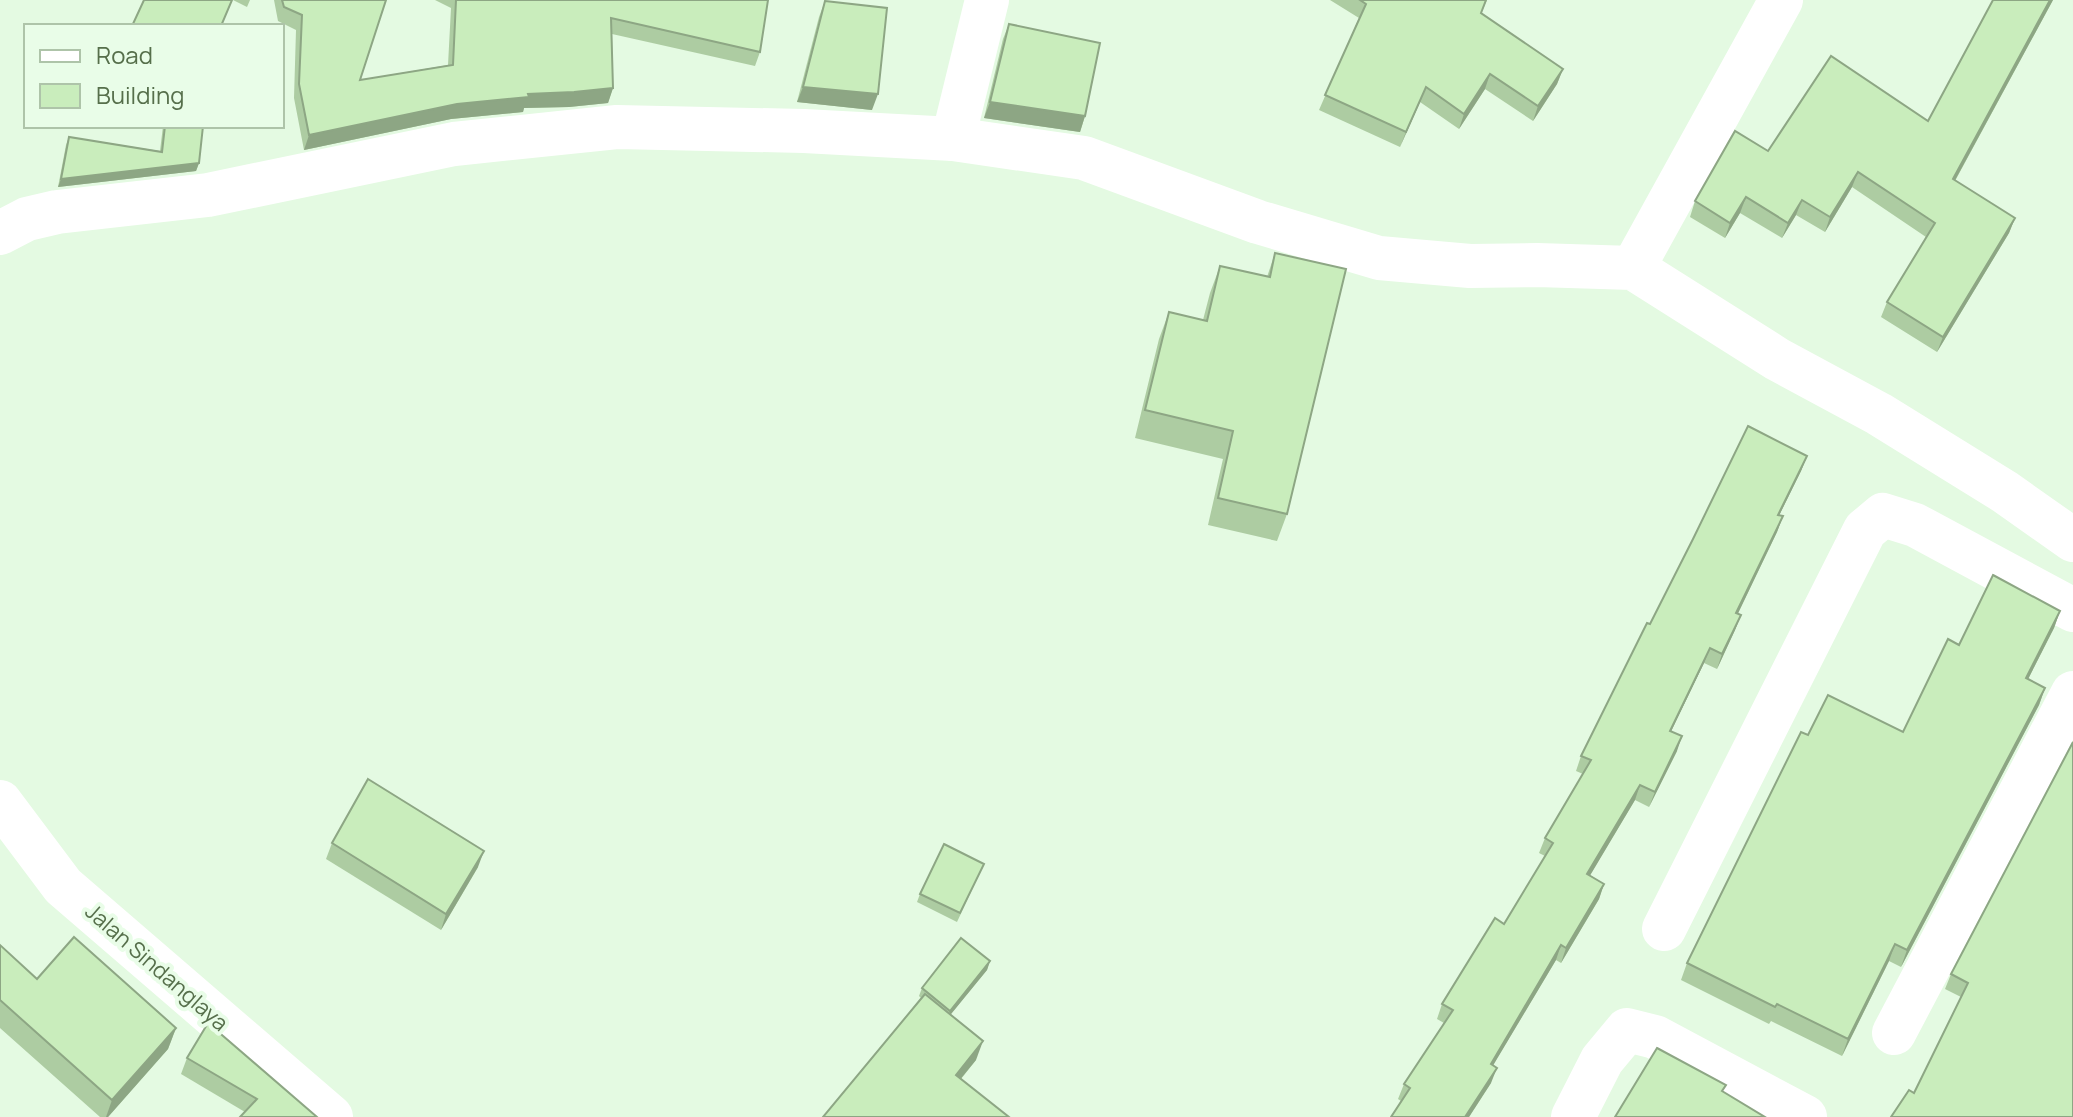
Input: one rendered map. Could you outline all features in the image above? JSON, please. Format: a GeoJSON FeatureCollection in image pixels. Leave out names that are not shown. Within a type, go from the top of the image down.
{"type":"FeatureCollection","features":[{"type":"Feature","properties":{"kind":"street"},"geometry":{"type":"LineString","coordinates":[[953,139],[987,0]]}},
{"type":"Feature","properties":{"kind":"street"},"geometry":{"type":"LineString","coordinates":[[1633,268],[1781,0]]}},
{"type":"Feature","properties":{"kind":"street"},"geometry":{"type":"LineString","coordinates":[[0,233],[27,219],[57,212],[208,195],[454,144],[617,127],[804,131],[953,139],[1084,158],[1258,222],[1379,258],[1470,266],[1633,268],[1777,359],[1879,414],[2005,492],[2073,540]]}},
{"type":"Feature","properties":{"kind":"street"},"geometry":{"type":"LineString","coordinates":[[1664,929],[1865,530],[1874,522],[1883,515],[1915,525],[2073,610]]}},
{"type":"Feature","properties":{"kind":"street"},"geometry":{"type":"LineString","coordinates":[[1894,1033],[2073,693]]}},
{"type":"Feature","properties":{"kind":"street","name":"Jalan Sindanglaya"},"geometry":{"type":"LineString","coordinates":[[0,802],[63,886],[331,1117]]}},
{"type":"Feature","properties":{"kind":"street"},"geometry":{"type":"LineString","coordinates":[[1573,1117],[1602,1060],[1627,1030],[1655,1037],[1805,1117]]}},
{"type":"Feature","properties":{"kind":"building"},"geometry":{"type":"Polygon","coordinates":[[[144,0],[232,0],[222,24],[133,24],[144,0]]]}},
{"type":"Feature","properties":{"kind":"building"},"geometry":{"type":"Polygon","coordinates":[[[282,0],[386,0],[360,80],[453,65],[456,0],[768,0],[760,52],[611,18],[613,88],[528,94],[529,97],[457,104],[309,135],[299,84],[302,15],[284,7],[282,0]]]}},
{"type":"Feature","properties":{"kind":"building"},"geometry":{"type":"Polygon","coordinates":[[[1360,0],[1486,0],[1481,13],[1563,69],[1538,106],[1490,74],[1464,114],[1426,87],[1406,132],[1325,95],[1366,4],[1360,0]]]}},
{"type":"Feature","properties":{"kind":"building"},"geometry":{"type":"Polygon","coordinates":[[[1993,0],[2050,0],[1953,179],[2015,218],[1943,337],[1887,302],[1935,223],[1858,172],[1830,217],[1802,200],[1788,223],[1746,197],[1730,223],[1695,201],[1735,131],[1768,151],[1831,56],[1928,121],[1993,0]]]}},
{"type":"Feature","properties":{"kind":"building"},"geometry":{"type":"Polygon","coordinates":[[[825,1],[887,8],[878,94],[803,87],[825,1]]]}},
{"type":"Feature","properties":{"kind":"building"},"geometry":{"type":"Polygon","coordinates":[[[1009,24],[1100,43],[1085,116],[990,102],[1009,24]]]}},
{"type":"Feature","properties":{"kind":"building"},"geometry":{"type":"Polygon","coordinates":[[[165,128],[203,128],[199,163],[61,179],[69,137],[162,152],[165,128]]]}},
{"type":"Feature","properties":{"kind":"building"},"geometry":{"type":"Polygon","coordinates":[[[1275,253],[1346,269],[1287,514],[1218,498],[1233,431],[1145,410],[1169,312],[1207,321],[1220,266],[1270,277],[1275,253]]]}},
{"type":"Feature","properties":{"kind":"building"},"geometry":{"type":"Polygon","coordinates":[[[1748,426],[1807,456],[1778,515],[1783,516],[1736,613],[1741,615],[1722,654],[1710,648],[1670,731],[1682,736],[1655,792],[1640,785],[1587,874],[1604,884],[1566,948],[1561,945],[1491,1064],[1497,1068],[1465,1117],[1391,1117],[1410,1088],[1404,1084],[1453,1010],[1442,1004],[1495,918],[1504,924],[1553,843],[1545,838],[1591,760],[1581,756],[1748,426]]]}},
{"type":"Feature","properties":{"kind":"building"},"geometry":{"type":"Polygon","coordinates":[[[1993,575],[2060,611],[2026,678],[2045,688],[1907,950],[1895,944],[1848,1039],[1687,963],[1801,732],[1808,735],[1828,695],[1903,732],[1948,639],[1959,645],[1993,575]]]}},
{"type":"Feature","properties":{"kind":"building"},"geometry":{"type":"Polygon","coordinates":[[[2073,742],[2073,1117],[1891,1117],[1909,1090],[1914,1093],[1968,983],[1951,974],[2073,742]]]}},
{"type":"Feature","properties":{"kind":"building"},"geometry":{"type":"Polygon","coordinates":[[[368,779],[484,851],[446,914],[332,843],[368,779]]]}},
{"type":"Feature","properties":{"kind":"building"},"geometry":{"type":"Polygon","coordinates":[[[944,844],[984,864],[960,913],[920,894],[944,844]]]}},
{"type":"Feature","properties":{"kind":"building"},"geometry":{"type":"Polygon","coordinates":[[[74,937],[176,1028],[112,1100],[0,1000],[0,945],[37,979],[74,937]]]}},
{"type":"Feature","properties":{"kind":"building"},"geometry":{"type":"Polygon","coordinates":[[[961,938],[990,961],[950,1011],[922,988],[961,938]]]}},
{"type":"Feature","properties":{"kind":"building"},"geometry":{"type":"Polygon","coordinates":[[[925,994],[983,1041],[956,1075],[1009,1117],[823,1117],[925,994]]]}},
{"type":"Feature","properties":{"kind":"building"},"geometry":{"type":"Polygon","coordinates":[[[208,1023],[317,1117],[240,1117],[257,1099],[187,1058],[208,1023]]]}},
{"type":"Feature","properties":{"kind":"building"},"geometry":{"type":"Polygon","coordinates":[[[1657,1048],[1726,1085],[1722,1091],[1765,1117],[1615,1117],[1657,1048]]]}}]}
